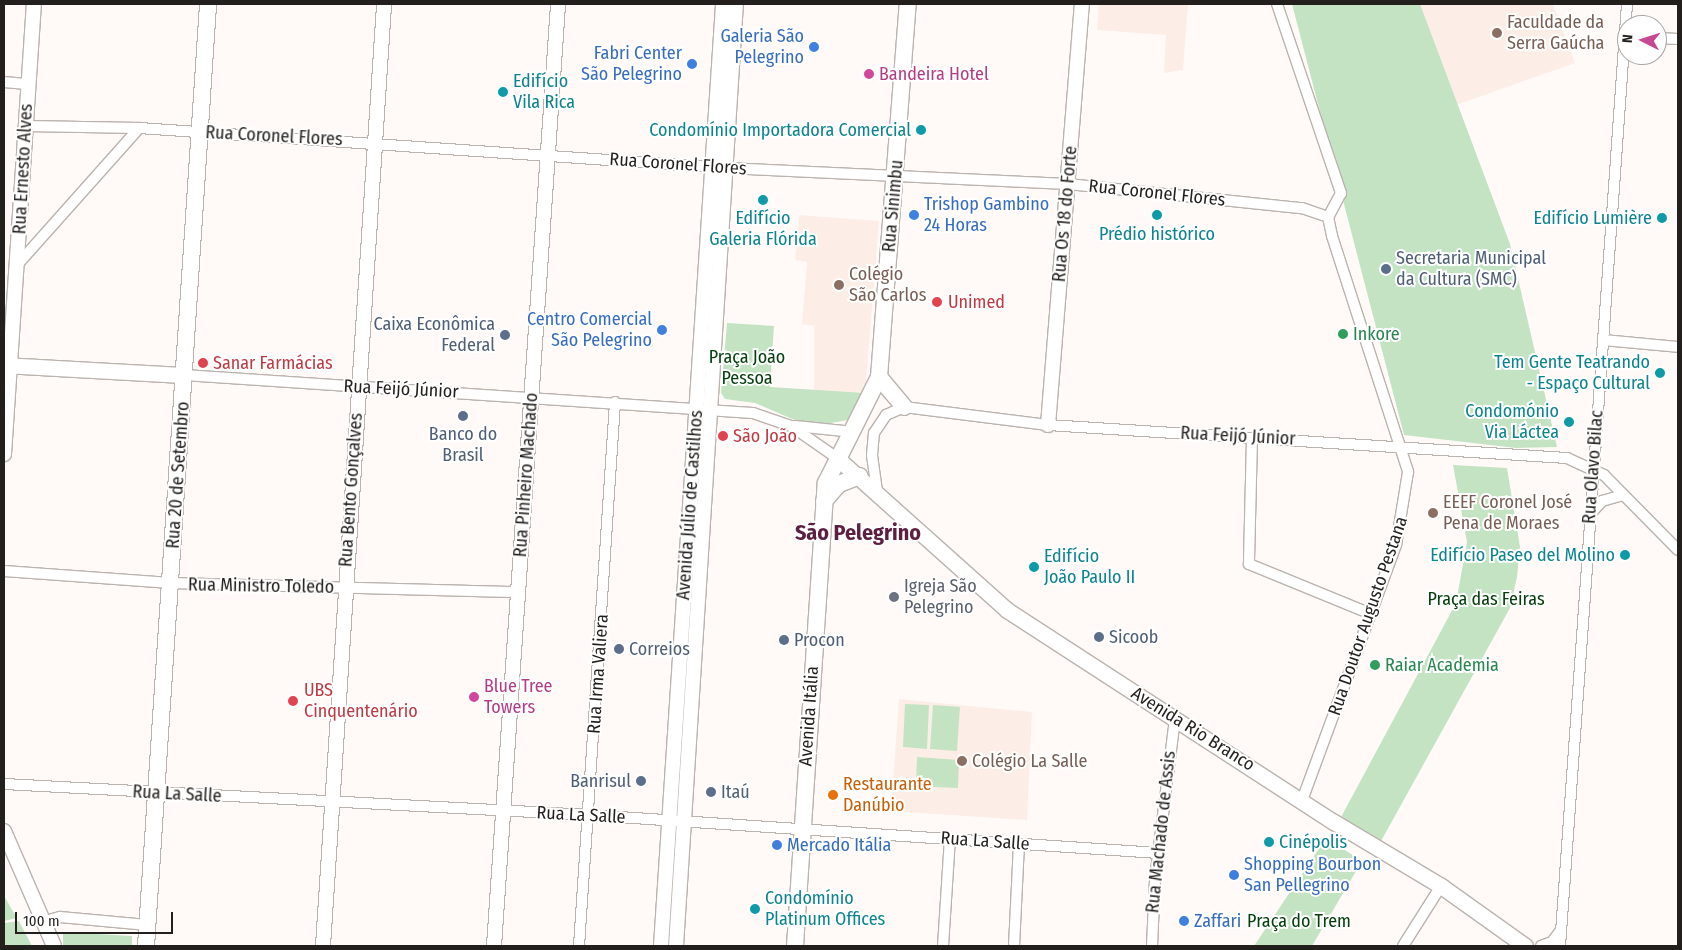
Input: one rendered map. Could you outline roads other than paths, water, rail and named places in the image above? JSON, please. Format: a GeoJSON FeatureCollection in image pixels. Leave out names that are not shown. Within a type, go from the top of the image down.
{"type":"FeatureCollection","features":[{"type":"Feature","properties":{"kind":"main road","name":"Rua 20 de Setembro"},"geometry":{"type":"LineString","coordinates":[[146,946],[208,4]]}},
{"type":"Feature","properties":{"kind":"main road","name":"Rua Sinimbu"},"geometry":{"type":"LineString","coordinates":[[837,458],[854,432],[879,377],[908,4]]}},
{"type":"Feature","properties":{"kind":"main road","name":"Rua Feijó Júnior"},"geometry":{"type":"LineString","coordinates":[[6,365],[184,375]]}},
{"type":"Feature","properties":{"kind":"main road"},"geometry":{"type":"LineString","coordinates":[[879,377],[904,407]]}},
{"type":"Feature","properties":{"kind":"main road","name":"Avenida Rio Branco"},"geometry":{"type":"LineString","coordinates":[[837,458],[877,491],[1008,610],[1302,800],[1441,886],[1525,946]]}},
{"type":"Feature","properties":{"kind":"main road","name":"Avenida Itália"},"geometry":{"type":"LineString","coordinates":[[795,946],[801,829],[824,501],[828,477],[837,458]]}},
{"type":"Feature","properties":{"kind":"main road"},"geometry":{"type":"LineString","coordinates":[[824,501],[839,484],[860,476]]}},
{"type":"Feature","properties":{"kind":"street","name":"Rua Ernesto Alves"},"geometry":{"type":"LineString","coordinates":[[4,454],[6,365],[18,264],[34,4]]}},
{"type":"Feature","properties":{"kind":"street","name":"Rua Bento Gonçalves"},"geometry":{"type":"LineString","coordinates":[[323,946],[330,803],[384,4]]}},
{"type":"Feature","properties":{"kind":"street","name":"Rua Pinheiro Machado"},"geometry":{"type":"LineString","coordinates":[[494,946],[558,4]]}},
{"type":"Feature","properties":{"kind":"street","name":"Avenida Júlio de Castilhos"},"geometry":{"type":"LineString","coordinates":[[723,4],[726,65]]}},
{"type":"Feature","properties":{"kind":"street","name":"Avenida Júlio de Castilhos"},"geometry":{"type":"LineString","coordinates":[[676,946],[704,517],[704,408],[719,168],[726,65],[736,4]]}},
{"type":"Feature","properties":{"kind":"street","name":"Rua Os 18 do Forte"},"geometry":{"type":"LineString","coordinates":[[1048,424],[1082,4]]}},
{"type":"Feature","properties":{"kind":"street"},"geometry":{"type":"LineString","coordinates":[[1277,4],[1341,193],[1328,217]]}},
{"type":"Feature","properties":{"kind":"street","name":"Rua Olavo Bilac"},"geometry":{"type":"LineString","coordinates":[[1560,946],[1589,515],[1624,65]]}},
{"type":"Feature","properties":{"kind":"street"},"geometry":{"type":"LineString","coordinates":[[4,82],[29,84]]}},
{"type":"Feature","properties":{"kind":"street","name":"Rua Coronel Flores"},"geometry":{"type":"LineString","coordinates":[[26,126],[139,128],[548,154],[719,168],[1068,184],[1302,208],[1328,217]]}},
{"type":"Feature","properties":{"kind":"street"},"geometry":{"type":"LineString","coordinates":[[18,264],[139,128]]}},
{"type":"Feature","properties":{"kind":"street","name":"Rua Doutor Augusto Pestana"},"geometry":{"type":"LineString","coordinates":[[1302,800],[1396,544],[1407,498],[1408,472],[1397,445],[1328,217]]}},
{"type":"Feature","properties":{"kind":"street"},"geometry":{"type":"LineString","coordinates":[[1603,340],[1678,347]]}},
{"type":"Feature","properties":{"kind":"street","name":"Rua Feijó Júnior"},"geometry":{"type":"LineString","coordinates":[[184,375],[531,396],[753,412],[791,426],[837,458]]}},
{"type":"Feature","properties":{"kind":"street","name":"Rua Irma Valiera"},"geometry":{"type":"LineString","coordinates":[[579,946],[615,402]]}},
{"type":"Feature","properties":{"kind":"street"},"geometry":{"type":"LineString","coordinates":[[877,491],[872,455],[877,426],[886,415],[904,407]]}},
{"type":"Feature","properties":{"kind":"street","name":"Rua Feijó Júnior"},"geometry":{"type":"LineString","coordinates":[[904,407],[1048,424],[1555,456],[1593,466],[1678,550]]}},
{"type":"Feature","properties":{"kind":"street","name":"Avenida Júlio de Castilhos"},"geometry":{"type":"LineString","coordinates":[[661,946],[689,516],[704,408]]}},
{"type":"Feature","properties":{"kind":"street","name":"Rua Feijó Júnior"},"geometry":{"type":"LineString","coordinates":[[791,426],[854,432]]}},
{"type":"Feature","properties":{"kind":"street"},"geometry":{"type":"LineString","coordinates":[[1252,438],[1249,564],[1371,614]]}},
{"type":"Feature","properties":{"kind":"street"},"geometry":{"type":"LineString","coordinates":[[1589,515],[1602,501],[1623,495]]}},
{"type":"Feature","properties":{"kind":"street"},"geometry":{"type":"LineString","coordinates":[[689,516],[704,517]]}},
{"type":"Feature","properties":{"kind":"street"},"geometry":{"type":"LineString","coordinates":[[686,565],[700,567]]}},
{"type":"Feature","properties":{"kind":"street","name":"Rua Ministro Toledo"},"geometry":{"type":"LineString","coordinates":[[4,572],[170,583],[518,592]]}},
{"type":"Feature","properties":{"kind":"street"},"geometry":{"type":"LineString","coordinates":[[683,613],[697,614]]}},
{"type":"Feature","properties":{"kind":"street"},"geometry":{"type":"LineString","coordinates":[[680,665],[694,666]]}},
{"type":"Feature","properties":{"kind":"street","name":"Rua Machado de Assis"},"geometry":{"type":"LineString","coordinates":[[1152,946],[1158,853],[1175,719]]}},
{"type":"Feature","properties":{"kind":"street"},"geometry":{"type":"LineString","coordinates":[[673,765],[688,766]]}},
{"type":"Feature","properties":{"kind":"street","name":"Rua La Salle"},"geometry":{"type":"LineString","coordinates":[[4,784],[156,794],[589,815],[1158,853]]}},
{"type":"Feature","properties":{"kind":"street"},"geometry":{"type":"LineString","coordinates":[[4,831],[45,921],[54,946]]}},
{"type":"Feature","properties":{"kind":"street"},"geometry":{"type":"LineString","coordinates":[[942,946],[950,839]]}},
{"type":"Feature","properties":{"kind":"street"},"geometry":{"type":"LineString","coordinates":[[1014,946],[1019,844]]}},
{"type":"Feature","properties":{"kind":"street"},"geometry":{"type":"LineString","coordinates":[[666,872],[680,873]]}},
{"type":"Feature","properties":{"kind":"street"},"geometry":{"type":"LineString","coordinates":[[1402,946],[1441,886]]}},
{"type":"Feature","properties":{"kind":"street"},"geometry":{"type":"LineString","coordinates":[[45,921],[60,917],[148,926]]}},
{"type":"Feature","properties":{"kind":"street"},"geometry":{"type":"LineString","coordinates":[[662,925],[677,927]]}},
{"type":"Feature","properties":{"kind":"street"},"geometry":{"type":"LineString","coordinates":[[1541,946],[1552,942],[1561,930]]}},
{"type":"Feature","properties":{"kind":"place","name":"Faculdade da Serra Gaúcha"},"geometry":{"type":"Point","coordinates":[1497,33]}},
{"type":"Feature","properties":{"kind":"place","name":"Galeria São Pelegrino"},"geometry":{"type":"Point","coordinates":[814,47]}},
{"type":"Feature","properties":{"kind":"place","name":"Fabri Center São Pelegrino"},"geometry":{"type":"Point","coordinates":[692,64]}},
{"type":"Feature","properties":{"kind":"place","name":"Bandeira Hotel"},"geometry":{"type":"Point","coordinates":[869,74]}},
{"type":"Feature","properties":{"kind":"place","name":"Edifício Vila Rica"},"geometry":{"type":"Point","coordinates":[503,92]}},
{"type":"Feature","properties":{"kind":"place","name":"Condomínio Importadora Comercial"},"geometry":{"type":"Point","coordinates":[921,130]}},
{"type":"Feature","properties":{"kind":"place","name":"Edifício Galeria Flórida"},"geometry":{"type":"Point","coordinates":[763,200]}},
{"type":"Feature","properties":{"kind":"place","name":"Trishop Gambino 24 Horas"},"geometry":{"type":"Point","coordinates":[914,215]}},
{"type":"Feature","properties":{"kind":"place","name":"Prédio histórico"},"geometry":{"type":"Point","coordinates":[1157,215]}},
{"type":"Feature","properties":{"kind":"place","name":"Edifício Lumière"},"geometry":{"type":"Point","coordinates":[1662,218]}},
{"type":"Feature","properties":{"kind":"place","name":"Secretaria Municipal da Cultura (SMC)"},"geometry":{"type":"Point","coordinates":[1386,269]}},
{"type":"Feature","properties":{"kind":"place","name":"Colégio São Carlos"},"geometry":{"type":"Point","coordinates":[839,285]}},
{"type":"Feature","properties":{"kind":"place","name":"Unimed"},"geometry":{"type":"Point","coordinates":[937,302]}},
{"type":"Feature","properties":{"kind":"place","name":"Centro Comercial São Pelegrino"},"geometry":{"type":"Point","coordinates":[662,330]}},
{"type":"Feature","properties":{"kind":"place","name":"Inkore"},"geometry":{"type":"Point","coordinates":[1343,334]}},
{"type":"Feature","properties":{"kind":"place","name":"Caixa Econômica Federal"},"geometry":{"type":"Point","coordinates":[505,335]}},
{"type":"Feature","properties":{"kind":"place","name":"Sanar Farmácias"},"geometry":{"type":"Point","coordinates":[203,363]}},
{"type":"Feature","properties":{"kind":"place","name":"Tem Gente Teatrando - Espaço Cultural"},"geometry":{"type":"Point","coordinates":[1660,373]}},
{"type":"Feature","properties":{"kind":"place","name":"Banco do Brasil"},"geometry":{"type":"Point","coordinates":[463,416]}},
{"type":"Feature","properties":{"kind":"place","name":"Condomónio Via Láctea"},"geometry":{"type":"Point","coordinates":[1569,422]}},
{"type":"Feature","properties":{"kind":"place","name":"São João"},"geometry":{"type":"Point","coordinates":[723,436]}},
{"type":"Feature","properties":{"kind":"place","name":"EEEF Coronel José Pena de Moraes"},"geometry":{"type":"Point","coordinates":[1433,513]}},
{"type":"Feature","properties":{"kind":"place","name":"Edifício Paseo del Molino"},"geometry":{"type":"Point","coordinates":[1625,555]}},
{"type":"Feature","properties":{"kind":"place","name":"Edifício João Paulo II"},"geometry":{"type":"Point","coordinates":[1034,567]}},
{"type":"Feature","properties":{"kind":"place","name":"Igreja São Pelegrino"},"geometry":{"type":"Point","coordinates":[894,597]}},
{"type":"Feature","properties":{"kind":"place","name":"Sicoob"},"geometry":{"type":"Point","coordinates":[1099,637]}},
{"type":"Feature","properties":{"kind":"place","name":"Procon"},"geometry":{"type":"Point","coordinates":[784,640]}},
{"type":"Feature","properties":{"kind":"place","name":"Correios"},"geometry":{"type":"Point","coordinates":[619,649]}},
{"type":"Feature","properties":{"kind":"place","name":"Raiar Academia"},"geometry":{"type":"Point","coordinates":[1375,665]}},
{"type":"Feature","properties":{"kind":"place","name":"Blue Tree Towers"},"geometry":{"type":"Point","coordinates":[474,697]}},
{"type":"Feature","properties":{"kind":"place","name":"UBS Cinquentenário"},"geometry":{"type":"Point","coordinates":[293,701]}},
{"type":"Feature","properties":{"kind":"place","name":"Colégio La Salle"},"geometry":{"type":"Point","coordinates":[962,761]}},
{"type":"Feature","properties":{"kind":"place","name":"Banrisul"},"geometry":{"type":"Point","coordinates":[641,781]}},
{"type":"Feature","properties":{"kind":"place","name":"Itaú"},"geometry":{"type":"Point","coordinates":[711,792]}},
{"type":"Feature","properties":{"kind":"place","name":"Restaurante Danúbio"},"geometry":{"type":"Point","coordinates":[833,795]}},
{"type":"Feature","properties":{"kind":"place","name":"Cinépolis"},"geometry":{"type":"Point","coordinates":[1269,842]}},
{"type":"Feature","properties":{"kind":"place","name":"Mercado Itália"},"geometry":{"type":"Point","coordinates":[777,845]}},
{"type":"Feature","properties":{"kind":"place","name":"Shopping Bourbon San Pellegrino"},"geometry":{"type":"Point","coordinates":[1234,875]}},
{"type":"Feature","properties":{"kind":"place","name":"Condomínio Platinum Offices"},"geometry":{"type":"Point","coordinates":[755,909]}},
{"type":"Feature","properties":{"kind":"place","name":"Zaffari"},"geometry":{"type":"Point","coordinates":[1184,921]}},
{"type":"Feature","properties":{"kind":"district","name":"São Pelegrino"},"geometry":{"type":"Point","coordinates":[858,533]}},
{"type":"Feature","properties":{"kind":"park label","name":"Praça João Pessoa"},"geometry":{"type":"Point","coordinates":[747,368]}},
{"type":"Feature","properties":{"kind":"park label","name":"Praça das Feiras"},"geometry":{"type":"Point","coordinates":[1486,599]}},
{"type":"Feature","properties":{"kind":"park label","name":"Praça do Trem"},"geometry":{"type":"Point","coordinates":[1299,921]}}]}
